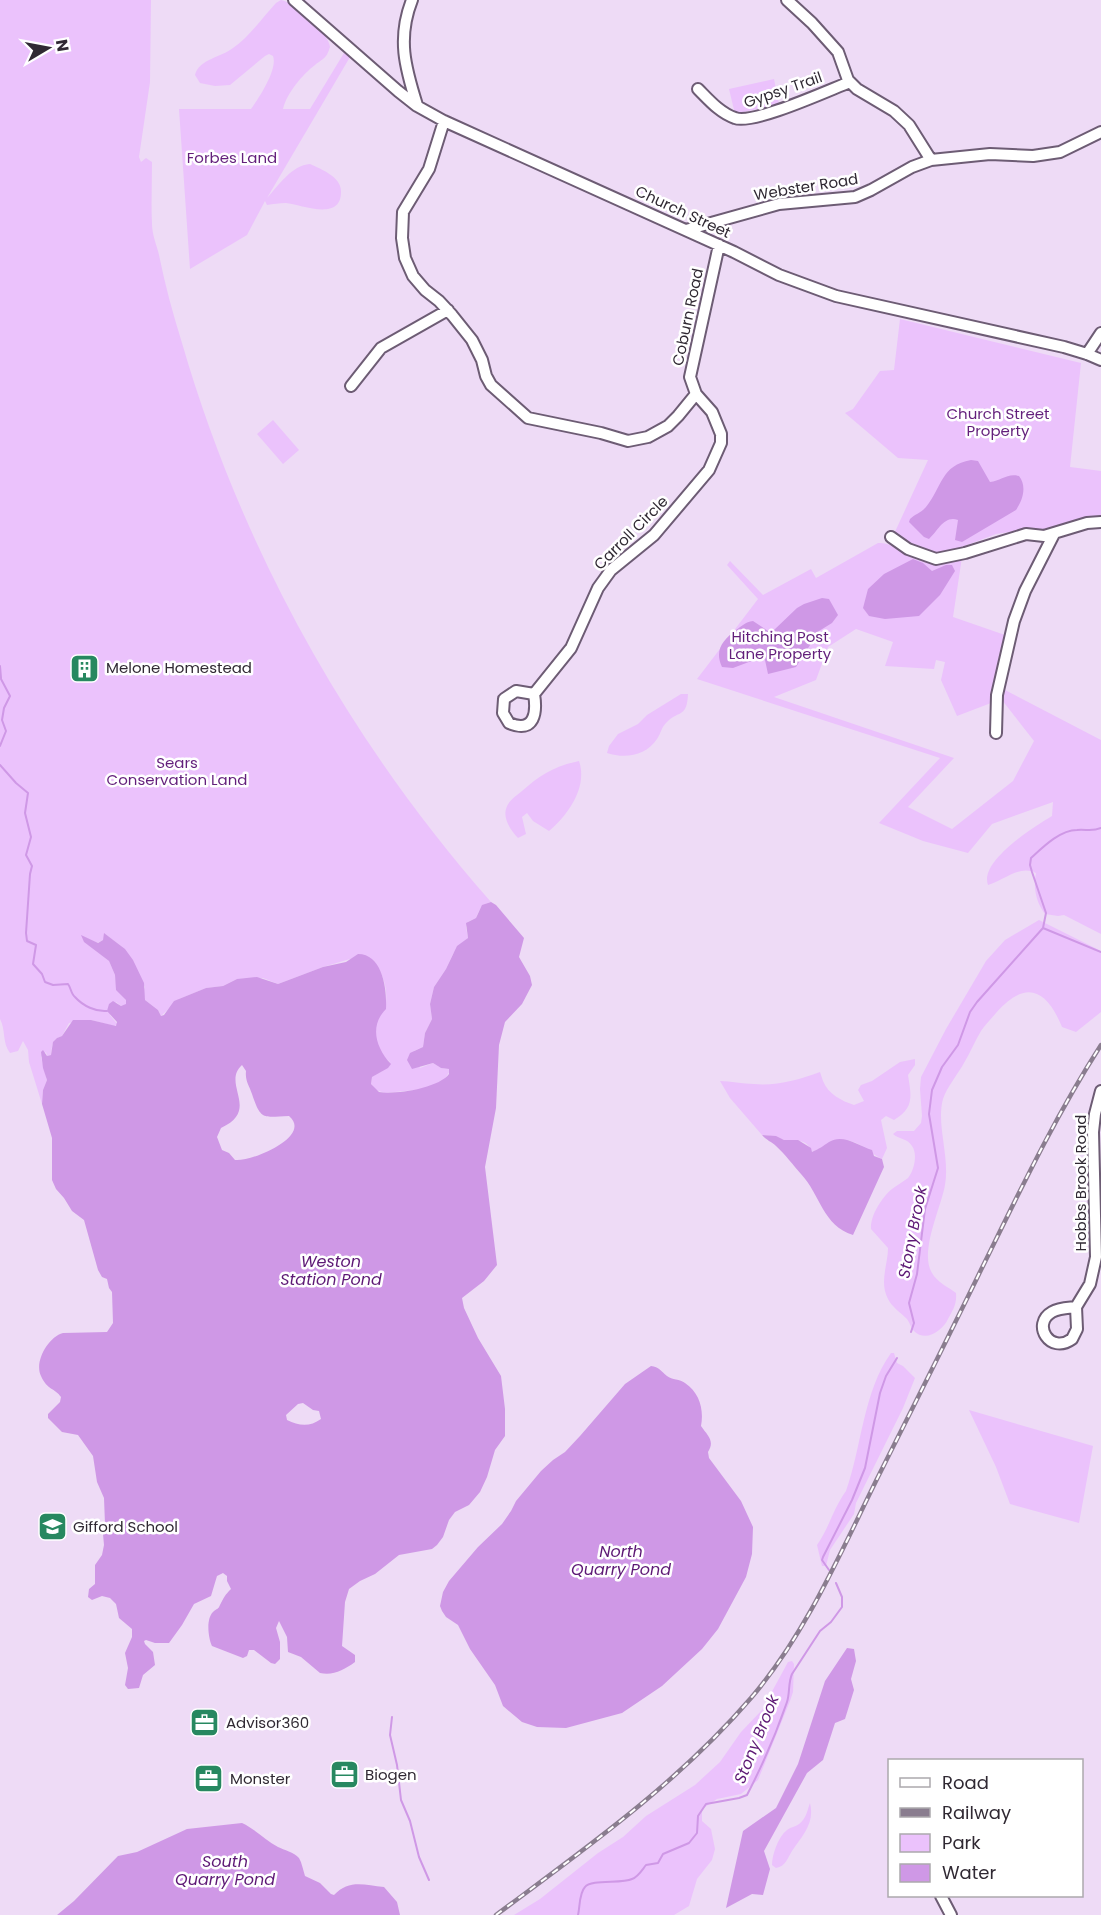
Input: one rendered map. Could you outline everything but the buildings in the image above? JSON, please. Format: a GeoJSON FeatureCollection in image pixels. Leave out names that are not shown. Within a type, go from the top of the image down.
{"type":"FeatureCollection","features":[{"type":"Feature","properties":{"kind":"street","name":"Church Street"},"geometry":{"type":"LineString","coordinates":[[294,0],[417,106],[444,121],[719,245],[779,276],[856,302],[1088,354],[1101,360]]}},
{"type":"Feature","properties":{"kind":"street"},"geometry":{"type":"LineString","coordinates":[[412,0],[402,36],[417,106]]}},
{"type":"Feature","properties":{"kind":"street"},"geometry":{"type":"LineString","coordinates":[[787,0],[838,52],[850,82],[873,100],[894,111],[909,125],[931,160]]}},
{"type":"Feature","properties":{"kind":"street","name":"Gypsy Trail"},"geometry":{"type":"LineString","coordinates":[[698,89],[716,107],[736,119],[746,120],[782,109],[850,82]]}},
{"type":"Feature","properties":{"kind":"street"},"geometry":{"type":"LineString","coordinates":[[444,121],[429,169],[403,212],[402,238],[405,258],[413,276],[448,310],[472,340],[491,385],[528,418],[628,441],[648,436],[668,426],[696,394]]}},
{"type":"Feature","properties":{"kind":"street","name":"Webster Road"},"geometry":{"type":"LineString","coordinates":[[686,230],[779,204],[855,197],[912,167],[931,160],[990,154],[1034,156],[1060,152],[1101,132]]}},
{"type":"Feature","properties":{"kind":"street","name":"Coburn Road"},"geometry":{"type":"LineString","coordinates":[[696,394],[690,376],[719,245]]}},
{"type":"Feature","properties":{"kind":"street"},"geometry":{"type":"LineString","coordinates":[[351,386],[381,348],[448,310]]}},
{"type":"Feature","properties":{"kind":"street"},"geometry":{"type":"LineString","coordinates":[[1088,354],[1101,333]]}},
{"type":"Feature","properties":{"kind":"street","name":"Carroll Circle"},"geometry":{"type":"LineString","coordinates":[[534,694],[571,648],[598,588],[611,570],[654,535],[709,471],[721,442],[721,434],[712,412],[696,394]]}},
{"type":"Feature","properties":{"kind":"street"},"geometry":{"type":"LineString","coordinates":[[891,537],[908,549],[936,559],[965,553],[1026,534],[1044,536],[1088,523],[1101,522]]}},
{"type":"Feature","properties":{"kind":"street"},"geometry":{"type":"LineString","coordinates":[[996,733],[997,695],[1014,621],[1025,591],[1054,534]]}},
{"type":"Feature","properties":{"kind":"street","name":"Hobbs Brook Road"},"geometry":{"type":"LineString","coordinates":[[1076,1307],[1090,1284],[1096,1257],[1093,1132],[1101,1092]]}},
{"type":"Feature","properties":{"kind":"street"},"geometry":{"type":"LineString","coordinates":[[941,1897],[951,1915]]}},
{"type":"Feature","properties":{"kind":"green space","name":"Sears Conservation Land"},"geometry":{"type":"Polygon","coordinates":[[[0,0],[151,0],[150,82],[139,157],[141,162],[146,158],[152,162],[153,232],[175,321],[207,420],[236,495],[269,568],[306,640],[347,709],[391,776],[439,840],[491,902],[483,906],[476,918],[468,922],[466,927],[468,938],[453,954],[434,987],[430,1004],[432,1019],[425,1033],[423,1047],[414,1051],[420,1068],[433,1063],[450,1071],[444,1080],[425,1089],[385,1093],[376,1090],[371,1084],[372,1077],[390,1062],[382,1053],[375,1036],[375,1024],[383,1012],[386,991],[383,978],[374,961],[350,959],[278,984],[263,978],[237,979],[223,986],[206,988],[179,999],[161,1016],[158,1010],[145,1000],[143,992],[145,987],[121,946],[105,934],[103,940],[97,943],[82,936],[85,942],[109,961],[115,975],[117,990],[126,1000],[126,1005],[121,1006],[116,1002],[110,1015],[118,1025],[91,1020],[69,1023],[62,1036],[54,1041],[51,1055],[47,1056],[46,1052],[41,1057],[47,1080],[43,1090],[42,1104],[29,1062],[28,1050],[23,1041],[18,1051],[10,1053],[6,1045],[0,1019],[0,0]]]}},
{"type":"Feature","properties":{"kind":"green space","name":"Forbes Land"},"geometry":{"type":"Polygon","coordinates":[[[281,0],[310,19],[324,34],[330,47],[325,58],[300,79],[283,109],[310,109],[344,53],[350,57],[267,198],[291,172],[310,164],[330,174],[338,182],[341,191],[339,201],[335,207],[319,209],[286,203],[267,205],[265,201],[247,235],[190,269],[179,109],[251,109],[270,76],[274,62],[273,56],[269,54],[265,56],[230,85],[215,86],[200,83],[195,75],[201,65],[239,43],[281,0]]]}},
{"type":"Feature","properties":{"kind":"green space"},"geometry":{"type":"Polygon","coordinates":[[[774,79],[779,104],[735,114],[729,89],[774,79]]]}},
{"type":"Feature","properties":{"kind":"green space","name":"Church Street Property"},"geometry":{"type":"Polygon","coordinates":[[[900,319],[1081,363],[1070,467],[1101,471],[1101,517],[1053,529],[1029,529],[996,534],[954,550],[937,553],[914,549],[894,534],[928,460],[898,458],[845,413],[853,409],[880,371],[894,370],[900,319]]]}},
{"type":"Feature","properties":{"kind":"green space"},"geometry":{"type":"Polygon","coordinates":[[[273,420],[299,450],[283,464],[257,434],[273,420]]]}},
{"type":"Feature","properties":{"kind":"green space","name":"Hitching Post Lane Property"},"geometry":{"type":"Polygon","coordinates":[[[878,543],[888,544],[909,556],[925,561],[962,557],[953,617],[1005,635],[991,703],[957,716],[941,680],[945,662],[936,660],[934,669],[885,666],[893,642],[856,629],[828,647],[816,680],[774,697],[954,758],[908,807],[952,829],[1013,781],[1034,741],[1002,700],[1005,690],[1101,740],[1101,934],[1064,915],[1045,914],[1036,895],[1036,873],[1018,872],[988,885],[987,876],[992,866],[1021,836],[1052,816],[1053,802],[992,824],[968,853],[923,841],[879,823],[940,758],[697,679],[758,599],[727,565],[730,561],[763,595],[811,569],[816,578],[878,543]]]}},
{"type":"Feature","properties":{"kind":"green space"},"geometry":{"type":"Polygon","coordinates":[[[681,694],[688,694],[686,707],[682,713],[665,724],[657,739],[647,749],[628,756],[607,753],[618,734],[638,724],[647,715],[681,694]]]}},
{"type":"Feature","properties":{"kind":"green space"},"geometry":{"type":"Polygon","coordinates":[[[579,761],[581,781],[574,800],[563,817],[549,831],[533,821],[527,813],[522,817],[526,834],[518,838],[510,828],[506,817],[506,809],[510,801],[548,772],[579,761]]]}},
{"type":"Feature","properties":{"kind":"green space"},"geometry":{"type":"Polygon","coordinates":[[[1039,920],[1101,951],[1101,1012],[1076,1032],[1062,1027],[1056,1014],[1042,997],[1034,993],[1016,996],[996,1013],[983,1029],[947,1090],[941,1109],[946,1163],[945,1185],[929,1242],[928,1254],[932,1273],[956,1293],[956,1300],[946,1323],[934,1334],[924,1336],[914,1331],[885,1293],[884,1280],[888,1248],[871,1229],[872,1218],[881,1202],[888,1192],[908,1178],[913,1167],[914,1149],[908,1142],[893,1134],[897,1131],[914,1131],[921,1123],[921,1077],[986,961],[1005,940],[1039,920]]]}},
{"type":"Feature","properties":{"kind":"green space"},"geometry":{"type":"Polygon","coordinates":[[[915,1059],[915,1065],[908,1075],[910,1100],[908,1106],[894,1120],[886,1116],[881,1120],[887,1148],[882,1159],[850,1141],[838,1140],[812,1152],[803,1142],[762,1135],[730,1098],[720,1081],[771,1084],[796,1080],[820,1072],[825,1086],[832,1093],[854,1105],[864,1101],[858,1090],[861,1085],[872,1081],[900,1062],[915,1059]]]}},
{"type":"Feature","properties":{"kind":"green space"},"geometry":{"type":"Polygon","coordinates":[[[891,1353],[894,1353],[897,1363],[915,1378],[903,1408],[856,1503],[854,1514],[830,1550],[826,1566],[822,1566],[817,1545],[846,1491],[874,1385],[891,1353]]]}},
{"type":"Feature","properties":{"kind":"green space"},"geometry":{"type":"Polygon","coordinates":[[[969,1410],[1093,1446],[1079,1523],[1010,1504],[996,1467],[969,1410]]]}},
{"type":"Feature","properties":{"kind":"green space"},"geometry":{"type":"Polygon","coordinates":[[[792,1661],[794,1664],[793,1692],[758,1780],[741,1794],[717,1799],[702,1809],[702,1821],[711,1829],[715,1849],[712,1860],[697,1879],[689,1906],[674,1915],[514,1915],[540,1899],[598,1853],[623,1837],[646,1816],[695,1785],[720,1762],[741,1732],[762,1710],[788,1662],[792,1661]]]}},
{"type":"Feature","properties":{"kind":"green space"},"geometry":{"type":"Polygon","coordinates":[[[810,1803],[811,1817],[804,1834],[786,1862],[776,1868],[772,1865],[772,1861],[778,1842],[787,1830],[803,1820],[810,1803]]]}},
{"type":"Feature","properties":{"kind":"water"},"geometry":{"type":"Polygon","coordinates":[[[971,460],[978,461],[990,482],[1019,476],[1023,489],[1016,510],[962,542],[955,540],[958,520],[953,519],[945,522],[929,539],[924,537],[909,522],[910,519],[926,507],[948,472],[961,463],[971,460]]]}},
{"type":"Feature","properties":{"kind":"water"},"geometry":{"type":"Polygon","coordinates":[[[913,559],[923,563],[932,571],[952,565],[955,571],[940,595],[919,616],[885,619],[869,616],[863,608],[868,589],[884,574],[913,559]]]}},
{"type":"Feature","properties":{"kind":"water"},"geometry":{"type":"Polygon","coordinates":[[[822,598],[829,599],[838,615],[832,623],[819,631],[796,667],[768,674],[765,660],[762,657],[733,668],[722,667],[719,655],[721,646],[744,624],[753,621],[768,631],[774,630],[797,608],[822,598]]]}},
{"type":"Feature","properties":{"kind":"water","name":"Weston Station Pond"},"geometry":{"type":"Polygon","coordinates":[[[491,902],[496,905],[524,938],[519,957],[530,976],[532,985],[522,1004],[505,1022],[499,1045],[496,1108],[485,1167],[497,1265],[484,1281],[462,1298],[464,1308],[478,1338],[501,1376],[505,1436],[495,1450],[487,1477],[480,1492],[469,1505],[455,1512],[449,1520],[443,1537],[437,1545],[432,1549],[399,1555],[375,1574],[349,1589],[345,1602],[342,1646],[355,1655],[355,1662],[347,1668],[334,1673],[320,1673],[301,1657],[288,1652],[287,1637],[279,1621],[276,1628],[280,1642],[280,1659],[275,1664],[254,1650],[249,1650],[247,1656],[243,1658],[212,1646],[209,1619],[231,1589],[227,1576],[223,1573],[217,1576],[211,1596],[194,1604],[169,1643],[144,1641],[153,1652],[155,1665],[143,1675],[139,1688],[128,1689],[125,1685],[128,1668],[125,1653],[132,1637],[132,1629],[119,1618],[116,1604],[110,1598],[102,1596],[92,1600],[88,1597],[89,1589],[95,1584],[95,1565],[102,1555],[105,1524],[104,1498],[97,1482],[93,1456],[78,1435],[62,1432],[48,1418],[48,1414],[60,1402],[61,1397],[46,1384],[39,1370],[44,1351],[57,1335],[107,1332],[113,1323],[112,1292],[107,1279],[102,1277],[98,1270],[84,1220],[72,1211],[52,1180],[52,1138],[42,1104],[43,1090],[47,1080],[41,1052],[43,1050],[47,1056],[51,1055],[53,1042],[62,1036],[73,1020],[91,1020],[116,1026],[117,1022],[107,1011],[109,1004],[113,1001],[121,1006],[126,1004],[126,1000],[116,990],[115,975],[109,961],[84,942],[81,935],[98,943],[103,940],[104,933],[125,949],[144,983],[145,1000],[158,1010],[161,1016],[174,1001],[206,988],[223,986],[237,979],[257,977],[278,984],[323,967],[346,962],[358,954],[366,956],[378,966],[386,992],[386,1009],[378,1023],[376,1037],[391,1064],[372,1077],[371,1084],[379,1092],[386,1093],[427,1087],[449,1074],[449,1069],[441,1068],[433,1063],[412,1069],[407,1060],[410,1053],[423,1047],[425,1033],[432,1019],[430,1004],[434,987],[457,946],[468,938],[466,923],[476,918],[482,905],[491,902]],[[242,1065],[235,1080],[240,1105],[238,1113],[233,1121],[221,1128],[217,1137],[222,1150],[229,1153],[235,1160],[254,1157],[277,1146],[293,1132],[294,1124],[289,1116],[268,1117],[261,1113],[255,1103],[246,1078],[246,1071],[242,1065]],[[303,1403],[298,1404],[286,1415],[287,1420],[304,1425],[321,1419],[319,1411],[303,1403]]]}},
{"type":"Feature","properties":{"kind":"water"},"geometry":{"type":"Polygon","coordinates":[[[762,1135],[776,1136],[784,1140],[798,1140],[811,1148],[812,1152],[834,1140],[851,1141],[872,1150],[874,1156],[882,1159],[884,1167],[853,1235],[843,1231],[828,1217],[801,1174],[779,1149],[762,1135]]]}},
{"type":"Feature","properties":{"kind":"water","name":"North Quarry Pond"},"geometry":{"type":"Polygon","coordinates":[[[651,1366],[685,1383],[697,1397],[702,1414],[701,1426],[711,1442],[709,1458],[741,1501],[753,1527],[752,1554],[746,1577],[718,1629],[702,1649],[662,1686],[622,1713],[566,1728],[537,1727],[522,1722],[503,1706],[495,1685],[470,1649],[458,1625],[446,1617],[442,1611],[440,1606],[443,1592],[449,1581],[478,1547],[502,1524],[516,1501],[541,1471],[565,1452],[625,1384],[651,1366]]]}},
{"type":"Feature","properties":{"kind":"water"},"geometry":{"type":"Polygon","coordinates":[[[847,1648],[854,1649],[856,1661],[851,1679],[854,1690],[845,1719],[835,1723],[823,1760],[807,1773],[764,1851],[770,1869],[763,1895],[752,1894],[726,1908],[743,1831],[776,1808],[798,1764],[825,1681],[847,1648]]]}},
{"type":"Feature","properties":{"kind":"water","name":"South Quarry Pond"},"geometry":{"type":"Polygon","coordinates":[[[242,1823],[278,1847],[297,1856],[305,1876],[320,1883],[331,1894],[334,1895],[351,1885],[384,1887],[397,1902],[400,1915],[57,1915],[118,1856],[137,1852],[187,1829],[242,1823]]]}},
{"type":"Feature","properties":{"kind":"waterway"},"geometry":{"type":"LineString","coordinates":[[0,666],[1,678]]}},
{"type":"Feature","properties":{"kind":"waterway"},"geometry":{"type":"LineString","coordinates":[[0,746],[6,731],[2,720],[4,708],[10,696],[1,679]]}},
{"type":"Feature","properties":{"kind":"waterway"},"geometry":{"type":"LineString","coordinates":[[0,765],[28,793],[25,813],[31,837],[26,855],[32,866],[26,933],[27,941],[36,945],[33,964],[42,974],[45,982],[53,985],[68,984],[74,996],[82,1003],[90,1008],[107,1011]]}},
{"type":"Feature","properties":{"kind":"waterway","name":"Stony Brook"},"geometry":{"type":"LineString","coordinates":[[911,1332],[914,1323],[909,1303],[917,1274],[925,1209],[938,1168],[929,1114],[932,1090],[942,1067],[958,1045],[970,1012],[1043,928],[1046,913],[1030,865],[1031,858],[1064,833],[1101,828]]}},
{"type":"Feature","properties":{"kind":"waterway"},"geometry":{"type":"LineString","coordinates":[[1043,928],[1101,952]]}},
{"type":"Feature","properties":{"kind":"waterway","name":"Stony Brook"},"geometry":{"type":"LineString","coordinates":[[829,1570],[822,1560],[865,1468],[880,1393],[886,1376],[897,1358]]}},
{"type":"Feature","properties":{"kind":"waterway","name":"Stony Brook"},"geometry":{"type":"LineString","coordinates":[[578,1915],[585,1887],[593,1883],[634,1878],[646,1865],[658,1863],[663,1854],[689,1843],[697,1833],[698,1816],[706,1804],[747,1795],[783,1714],[792,1674],[820,1631],[831,1622],[842,1607],[842,1597],[836,1583]]}},
{"type":"Feature","properties":{"kind":"waterway"},"geometry":{"type":"LineString","coordinates":[[392,1717],[390,1735],[397,1765],[401,1800],[410,1821],[419,1857],[429,1880]]}},
{"type":"Feature","properties":{"kind":"railway"},"geometry":{"type":"LineString","coordinates":[[496,1915],[597,1840],[662,1787],[722,1729],[770,1674],[820,1594],[1037,1158],[1067,1101],[1101,1045]]}},
{"type":"Feature","properties":{"kind":"place","name":"Melone Homestead"},"geometry":{"type":"Point","coordinates":[85,668]}},
{"type":"Feature","properties":{"kind":"place","name":"Gifford School"},"geometry":{"type":"Point","coordinates":[52,1527]}},
{"type":"Feature","properties":{"kind":"place","name":"Advisor360"},"geometry":{"type":"Point","coordinates":[205,1723]}},
{"type":"Feature","properties":{"kind":"place","name":"Biogen"},"geometry":{"type":"Point","coordinates":[344,1775]}},
{"type":"Feature","properties":{"kind":"place","name":"Monster"},"geometry":{"type":"Point","coordinates":[209,1779]}}]}
